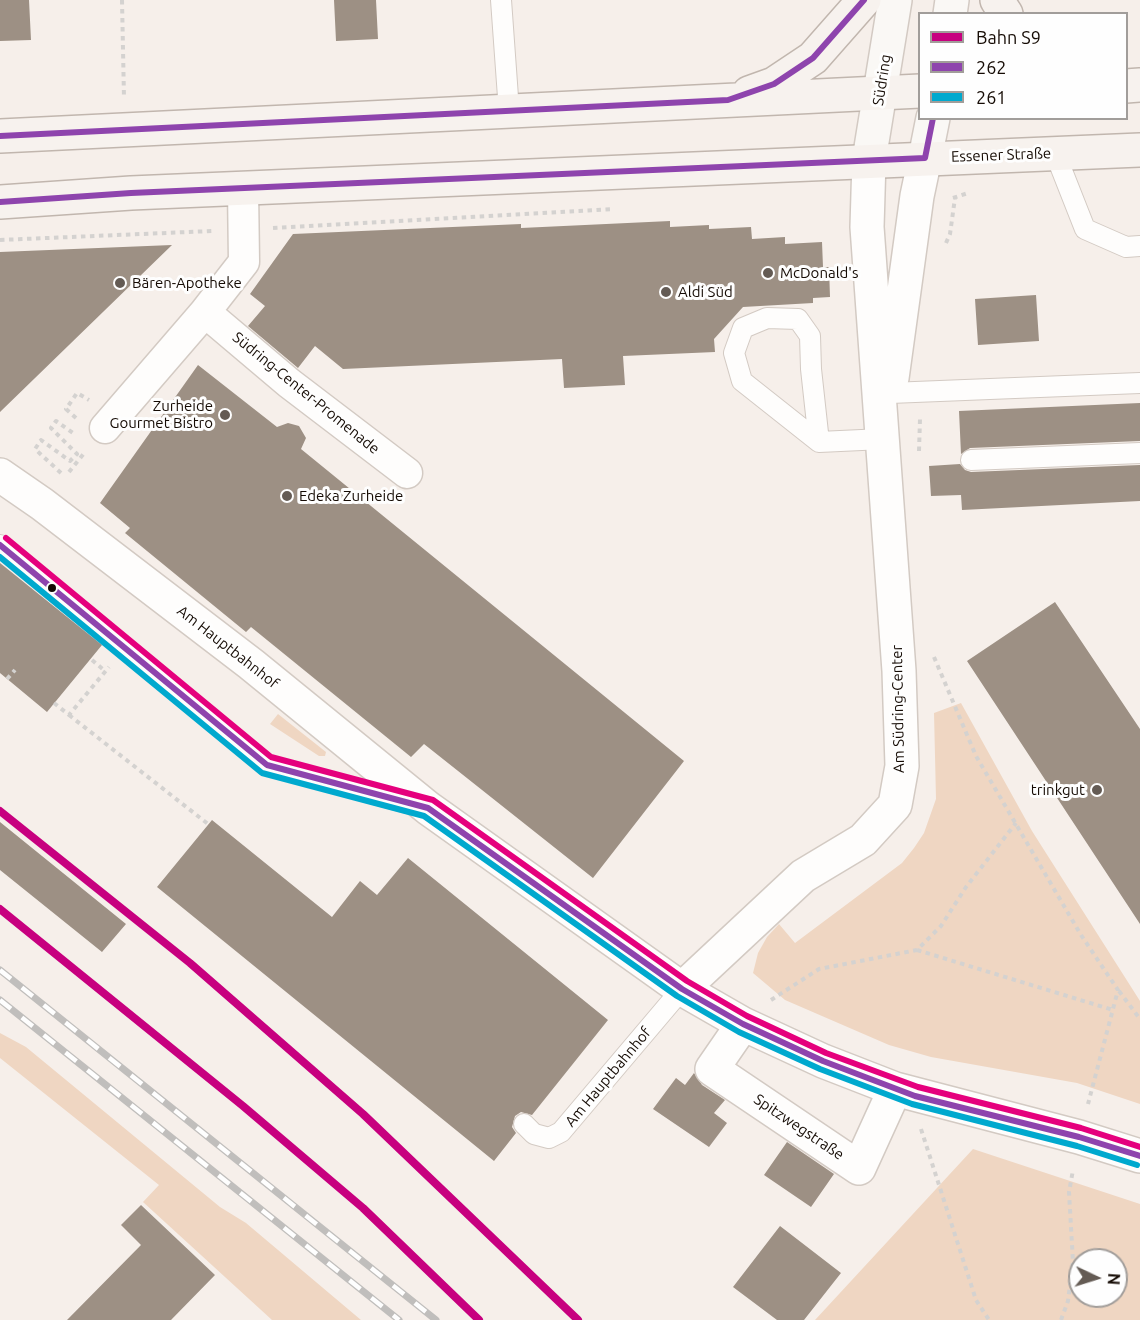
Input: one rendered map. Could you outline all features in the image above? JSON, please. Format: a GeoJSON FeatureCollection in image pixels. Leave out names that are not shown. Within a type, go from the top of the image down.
{"type":"FeatureCollection","features":[{"type":"Feature","properties":{"kind":"main road"},"geometry":{"type":"LineString","coordinates":[[728,100],[774,84],[813,58],[864,0]]}},
{"type":"Feature","properties":{"kind":"main road","name":"Südring"},"geometry":{"type":"LineString","coordinates":[[869,160],[895,0]]}},
{"type":"Feature","properties":{"kind":"main road"},"geometry":{"type":"LineString","coordinates":[[0,136],[918,91]]}},
{"type":"Feature","properties":{"kind":"main road"},"geometry":{"type":"LineString","coordinates":[[925,158],[933,120]]}},
{"type":"Feature","properties":{"kind":"main road","name":"Essener Straße"},"geometry":{"type":"LineString","coordinates":[[0,202],[869,160],[1140,150]]}},
{"type":"Feature","properties":{"kind":"street","name":"Am Südring-Center"},"geometry":{"type":"LineString","coordinates":[[884,439],[917,196],[925,158]]}},
{"type":"Feature","properties":{"kind":"street","name":"Am Südring-Center"},"geometry":{"type":"LineString","coordinates":[[682,989],[803,876],[863,840],[895,805],[902,766],[884,439],[867,227],[869,160]]}},
{"type":"Feature","properties":{"kind":"street"},"geometry":{"type":"LineString","coordinates":[[95,426],[205,312],[244,262],[243,189]]}},
{"type":"Feature","properties":{"kind":"street","name":"Südring-Center-Promenade"},"geometry":{"type":"LineString","coordinates":[[205,312],[289,383],[407,473]]}},
{"type":"Feature","properties":{"kind":"street","name":"Am Hauptbahnhof"},"geometry":{"type":"LineString","coordinates":[[8,482],[251,664],[428,808],[682,989],[743,1024],[905,1093],[1079,1137],[1140,1156]]}},
{"type":"Feature","properties":{"kind":"street","name":"Spitzwegstraße"},"geometry":{"type":"LineString","coordinates":[[743,1024],[712,1069],[859,1168],[905,1093]]}},
{"type":"Feature","properties":{"kind":"lane"},"geometry":{"type":"LineString","coordinates":[[501,0],[509,111]]}},
{"type":"Feature","properties":{"kind":"lane"},"geometry":{"type":"LineString","coordinates":[[1055,153],[1085,229],[1126,247],[1140,246]]}},
{"type":"Feature","properties":{"kind":"lane"},"geometry":{"type":"LineString","coordinates":[[819,442],[810,336],[798,319],[767,318],[743,328],[734,353],[742,381],[819,442],[884,439]]}},
{"type":"Feature","properties":{"kind":"lane"},"geometry":{"type":"LineString","coordinates":[[890,393],[1140,382]]}},
{"type":"Feature","properties":{"kind":"lane"},"geometry":{"type":"LineString","coordinates":[[971,460],[1140,453]]}},
{"type":"Feature","properties":{"kind":"lane","name":"Am Hauptbahnhof"},"geometry":{"type":"LineString","coordinates":[[0,545],[267,765],[428,808]]}},
{"type":"Feature","properties":{"kind":"lane","name":"Am Hauptbahnhof"},"geometry":{"type":"LineString","coordinates":[[524,1125],[534,1134],[549,1138],[561,1132],[682,989]]}},
{"type":"Feature","properties":{"kind":"path"},"geometry":{"type":"LineString","coordinates":[[122,0],[125,129]]}},
{"type":"Feature","properties":{"kind":"path"},"geometry":{"type":"LineString","coordinates":[[0,240],[624,208]]}},
{"type":"Feature","properties":{"kind":"path"},"geometry":{"type":"LineString","coordinates":[[77,393],[95,426],[66,409],[77,393]]}},
{"type":"Feature","properties":{"kind":"path"},"geometry":{"type":"LineString","coordinates":[[65,477],[35,449],[41,440],[70,461],[77,454],[51,428],[56,422],[95,426]]}},
{"type":"Feature","properties":{"kind":"path"},"geometry":{"type":"LineString","coordinates":[[69,715],[124,647]]}},
{"type":"Feature","properties":{"kind":"path"},"geometry":{"type":"LineString","coordinates":[[932,654],[976,756],[1082,935],[1140,1019]]}},
{"type":"Feature","properties":{"kind":"path"},"geometry":{"type":"LineString","coordinates":[[92,660],[105,671]]}},
{"type":"Feature","properties":{"kind":"path"},"geometry":{"type":"LineString","coordinates":[[7,679],[15,670]]}},
{"type":"Feature","properties":{"kind":"path"},"geometry":{"type":"LineString","coordinates":[[54,703],[208,824]]}},
{"type":"Feature","properties":{"kind":"path"},"geometry":{"type":"LineString","coordinates":[[917,951],[941,926],[966,887],[1016,824]]}},
{"type":"Feature","properties":{"kind":"path"},"geometry":{"type":"LineString","coordinates":[[743,1024],[778,994],[819,969],[917,951],[1113,1010]]}},
{"type":"Feature","properties":{"kind":"path"},"geometry":{"type":"LineString","coordinates":[[1061,1320],[1068,1301],[1073,1262],[1068,1192],[1079,1137],[1119,990]]}},
{"type":"Feature","properties":{"kind":"path"},"geometry":{"type":"LineString","coordinates":[[905,1093],[976,1300],[989,1320]]}},
{"type":"Feature","properties":{"kind":"shaded area"},"geometry":{"type":"Polygon","coordinates":[[[961,703],[1032,831],[1140,1001],[1140,1104],[1077,1083],[931,1057],[889,1045],[785,1000],[753,973],[758,953],[767,937],[779,924],[795,943],[902,863],[914,848],[924,833],[936,799],[934,713],[961,703]]]}},
{"type":"Feature","properties":{"kind":"shaded area"},"geometry":{"type":"Polygon","coordinates":[[[278,714],[326,752],[325,756],[319,756],[270,724],[278,714]]]}},
{"type":"Feature","properties":{"kind":"shaded area"},"geometry":{"type":"Polygon","coordinates":[[[0,1033],[26,1047],[220,1207],[246,1223],[361,1320],[272,1320],[143,1202],[159,1185],[0,1058],[0,1033]]]}},
{"type":"Feature","properties":{"kind":"shaded area"},"geometry":{"type":"Polygon","coordinates":[[[973,1149],[1140,1204],[1140,1320],[815,1320],[973,1149]]]}},
{"type":"Feature","properties":{"kind":"building"},"geometry":{"type":"Polygon","coordinates":[[[0,0],[29,0],[31,40],[0,41],[0,0]]]}},
{"type":"Feature","properties":{"kind":"building"},"geometry":{"type":"Polygon","coordinates":[[[334,0],[376,0],[378,39],[336,41],[334,0]]]}},
{"type":"Feature","properties":{"kind":"building"},"geometry":{"type":"Polygon","coordinates":[[[670,221],[670,227],[709,225],[709,229],[751,227],[752,239],[785,237],[785,244],[822,242],[823,267],[829,267],[830,297],[813,298],[813,303],[743,307],[714,339],[715,352],[623,356],[625,385],[564,388],[562,359],[343,369],[315,346],[298,368],[248,326],[265,306],[250,294],[293,234],[521,224],[521,228],[670,221]]]}},
{"type":"Feature","properties":{"kind":"building"},"geometry":{"type":"Polygon","coordinates":[[[172,245],[0,412],[0,252],[172,245]]]}},
{"type":"Feature","properties":{"kind":"building"},"geometry":{"type":"Polygon","coordinates":[[[1036,295],[1039,341],[978,345],[975,299],[1036,295]]]}},
{"type":"Feature","properties":{"kind":"building"},"geometry":{"type":"Polygon","coordinates":[[[198,365],[277,427],[288,423],[299,426],[306,438],[301,449],[684,761],[593,878],[424,744],[411,757],[251,627],[246,632],[125,533],[130,528],[100,503],[198,365]]]}},
{"type":"Feature","properties":{"kind":"building"},"geometry":{"type":"Polygon","coordinates":[[[1140,403],[1140,441],[970,448],[961,454],[959,411],[1140,403]]]}},
{"type":"Feature","properties":{"kind":"building"},"geometry":{"type":"Polygon","coordinates":[[[960,464],[965,470],[971,472],[1140,465],[1140,501],[962,510],[961,495],[931,496],[929,466],[960,464]]]}},
{"type":"Feature","properties":{"kind":"building"},"geometry":{"type":"Polygon","coordinates":[[[0,563],[102,645],[47,712],[0,673],[0,563]]]}},
{"type":"Feature","properties":{"kind":"building","name":"trinkgut"},"geometry":{"type":"Polygon","coordinates":[[[1055,602],[1140,729],[1140,924],[967,661],[1055,602]]]}},
{"type":"Feature","properties":{"kind":"building"},"geometry":{"type":"Polygon","coordinates":[[[212,820],[332,917],[360,881],[377,895],[408,858],[608,1020],[532,1115],[521,1112],[515,1116],[512,1127],[516,1133],[494,1161],[157,887],[212,820]]]}},
{"type":"Feature","properties":{"kind":"building"},"geometry":{"type":"Polygon","coordinates":[[[0,822],[126,924],[102,952],[0,870],[0,822]]]}},
{"type":"Feature","properties":{"kind":"building"},"geometry":{"type":"Polygon","coordinates":[[[694,1073],[702,1085],[725,1100],[714,1113],[727,1123],[709,1147],[653,1109],[676,1078],[685,1085],[694,1073]]]}},
{"type":"Feature","properties":{"kind":"building"},"geometry":{"type":"Polygon","coordinates":[[[787,1142],[834,1174],[811,1207],[764,1175],[787,1142]]]}},
{"type":"Feature","properties":{"kind":"building"},"geometry":{"type":"Polygon","coordinates":[[[141,1205],[215,1275],[171,1320],[67,1320],[141,1245],[121,1225],[141,1205]]]}},
{"type":"Feature","properties":{"kind":"building"},"geometry":{"type":"Polygon","coordinates":[[[780,1226],[841,1273],[804,1320],[777,1320],[733,1287],[780,1226]]]}},
{"type":"Feature","properties":{"kind":"railway"},"geometry":{"type":"LineString","coordinates":[[0,970],[436,1320]]}},
{"type":"Feature","properties":{"kind":"railway"},"geometry":{"type":"LineString","coordinates":[[0,1000],[399,1320]]}},
{"type":"Feature","properties":{"kind":"rail line","name":"S9"},"geometry":{"type":"LineString","coordinates":[[0,811],[190,963],[363,1114],[578,1320]]}},
{"type":"Feature","properties":{"kind":"rail line","name":"S9"},"geometry":{"type":"LineString","coordinates":[[0,909],[243,1106],[363,1208],[479,1320]]}},
{"type":"Feature","properties":{"kind":"transit line","name":"262"},"geometry":{"type":"LineString","coordinates":[[0,136],[728,100],[774,84],[813,58],[864,0]]}},
{"type":"Feature","properties":{"kind":"transit line","name":"262"},"geometry":{"type":"LineString","coordinates":[[0,202],[131,193],[925,158],[933,120]]}},
{"type":"Feature","properties":{"kind":"transit line"},"geometry":{"type":"LineString","coordinates":[[6,538],[271,757],[433,800],[687,981],[747,1016],[826,1053],[918,1087],[1081,1128],[1140,1147]]}},
{"type":"Feature","properties":{"kind":"transit line","name":"262"},"geometry":{"type":"LineString","coordinates":[[0,545],[267,765],[428,808],[682,989],[743,1024],[823,1061],[915,1096],[1079,1137],[1140,1156]]}},
{"type":"Feature","properties":{"kind":"transit line","name":"261"},"geometry":{"type":"LineString","coordinates":[[0,557],[262,773],[424,816],[677,996],[739,1032],[820,1069],[912,1104],[1077,1146],[1137,1165]]}},
{"type":"Feature","properties":{"kind":"place","name":"McDonald's"},"geometry":{"type":"Point","coordinates":[768,273]}},
{"type":"Feature","properties":{"kind":"place","name":"Bären-Apotheke"},"geometry":{"type":"Point","coordinates":[120,283]}},
{"type":"Feature","properties":{"kind":"place","name":"Aldi Süd"},"geometry":{"type":"Point","coordinates":[666,292]}},
{"type":"Feature","properties":{"kind":"place","name":"Zurheide Gourmet Bistro"},"geometry":{"type":"Point","coordinates":[225,415]}},
{"type":"Feature","properties":{"kind":"place","name":"Edeka Zurheide"},"geometry":{"type":"Point","coordinates":[287,496]}},
{"type":"Feature","properties":{"kind":"place","name":"trinkgut"},"geometry":{"type":"Point","coordinates":[1097,790]}}]}
